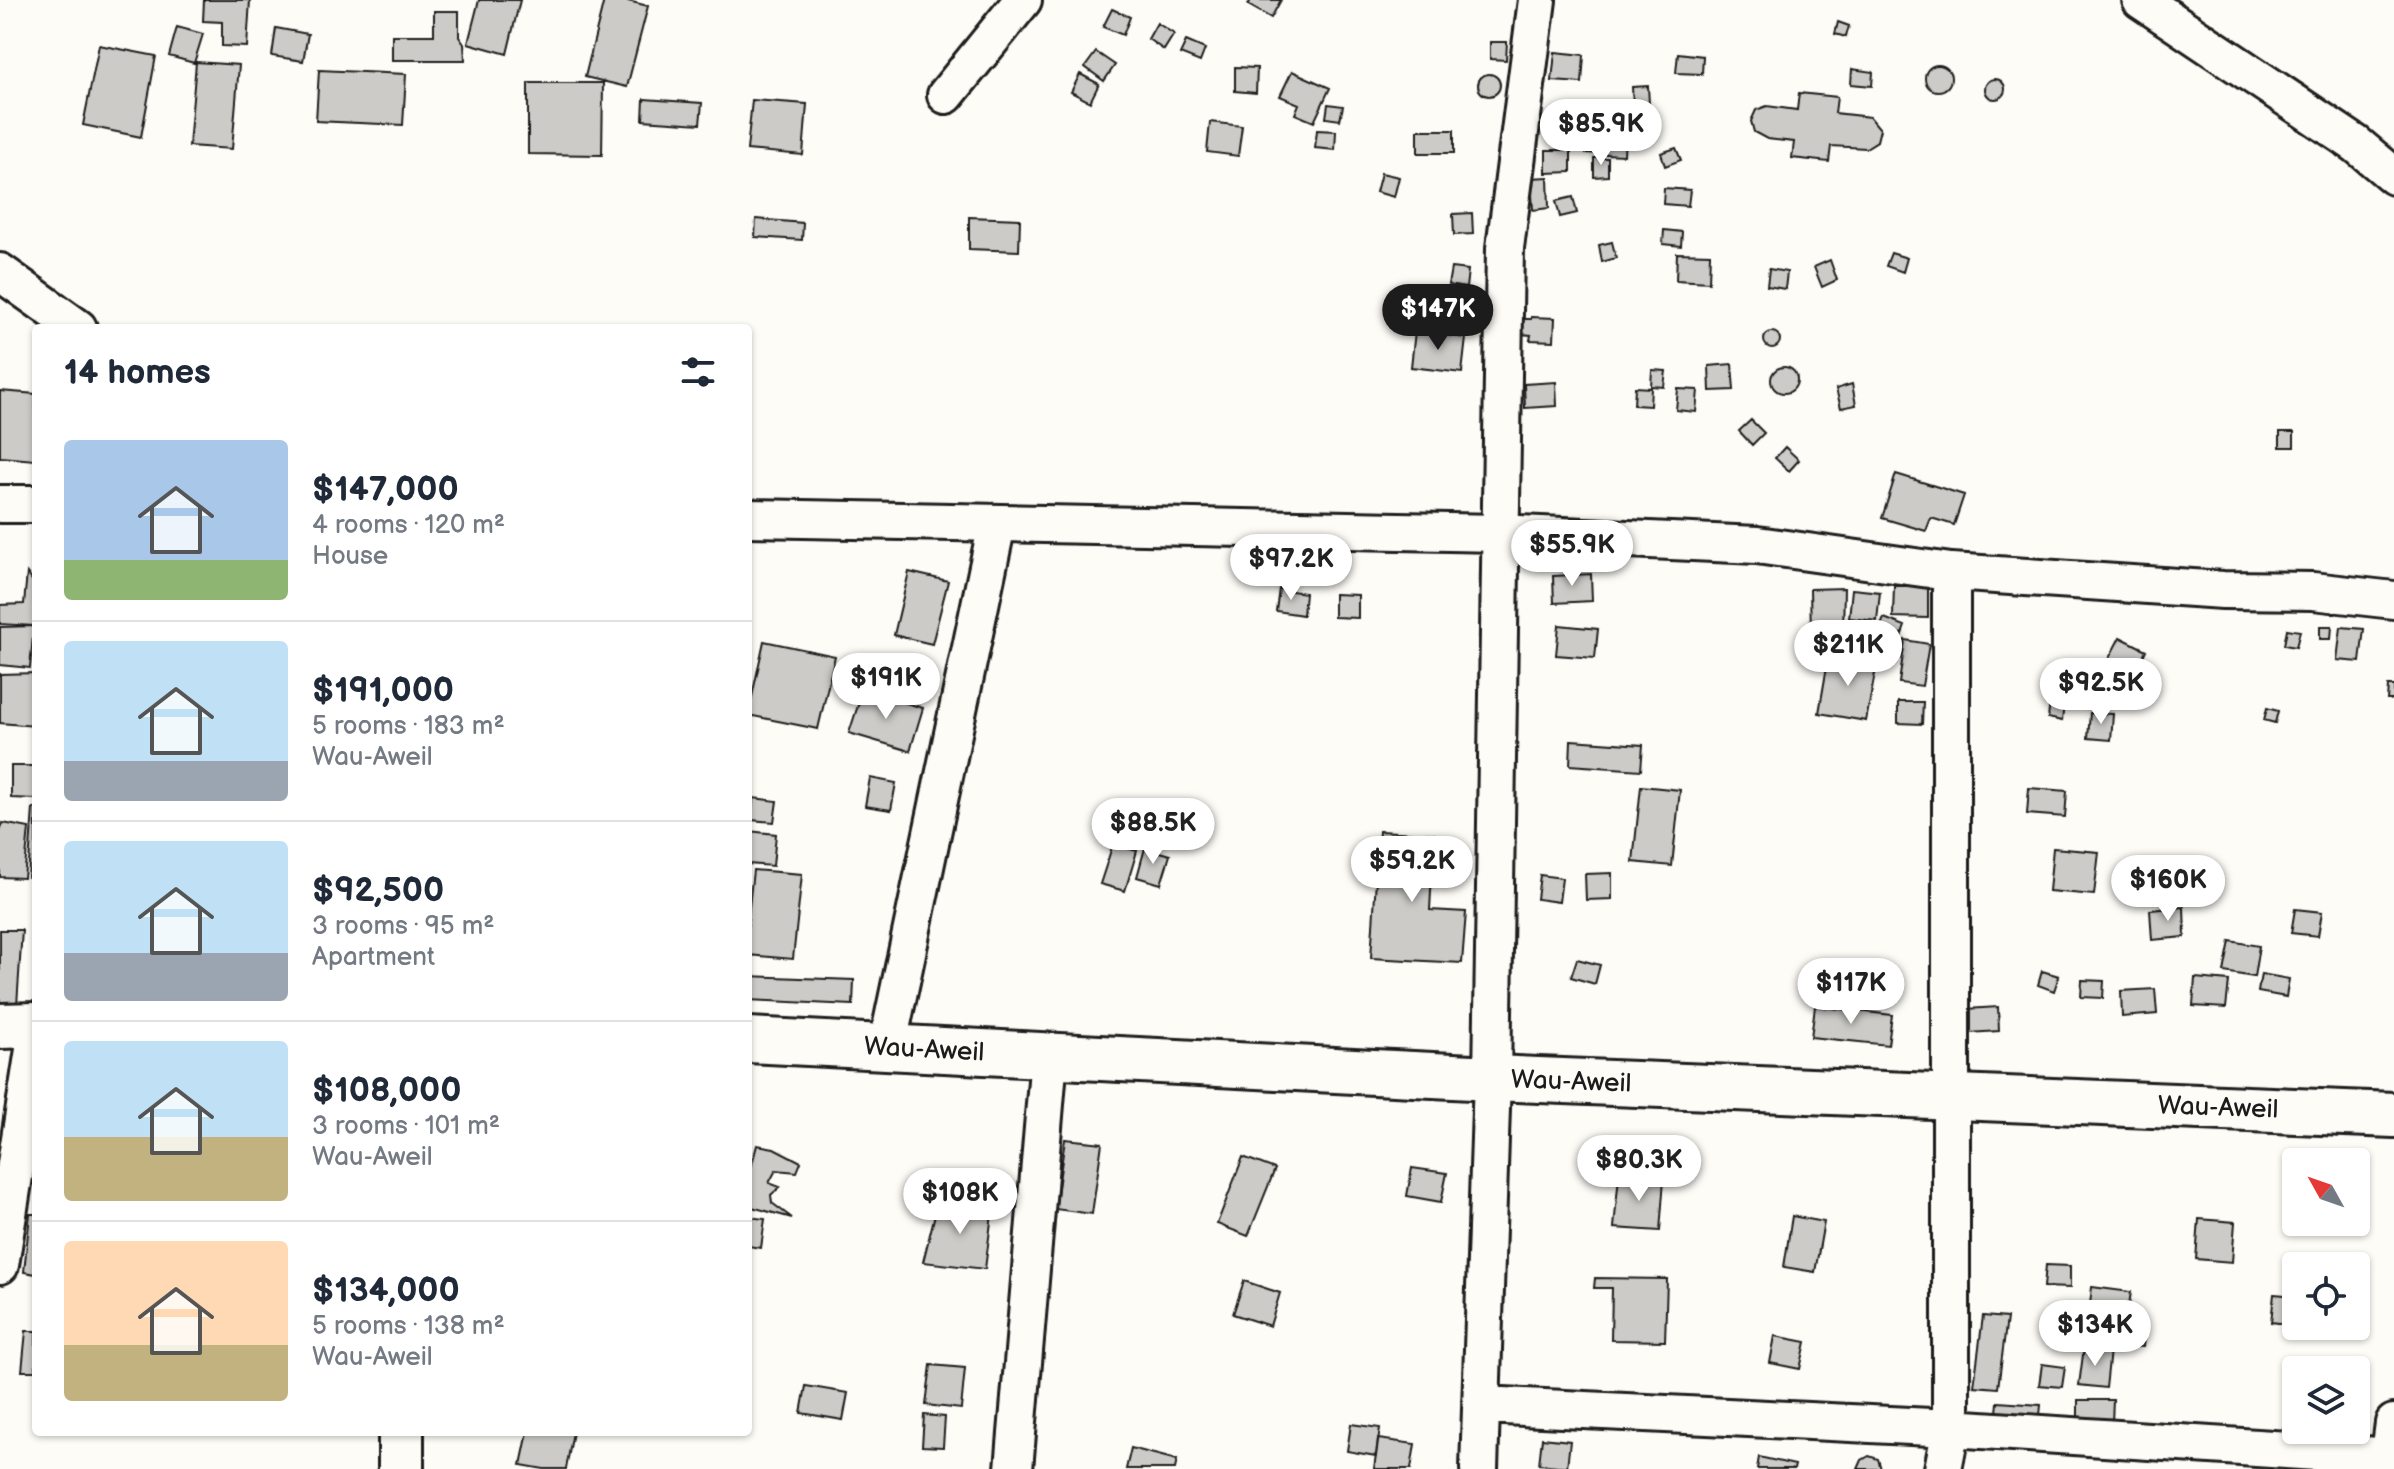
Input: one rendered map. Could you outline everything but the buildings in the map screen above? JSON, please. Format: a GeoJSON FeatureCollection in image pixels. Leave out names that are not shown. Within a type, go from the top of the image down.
{"type":"FeatureCollection","features":[{"type":"Feature","properties":{"kind":"street"},"geometry":{"type":"LineString","coordinates":[[946,95],[1023,0]]}},
{"type":"Feature","properties":{"kind":"street"},"geometry":{"type":"LineString","coordinates":[[1479,1469],[1492,1078],[1505,248],[1537,0]]}},
{"type":"Feature","properties":{"kind":"street"},"geometry":{"type":"LineString","coordinates":[[2141,0],[2356,144],[2394,176]]}},
{"type":"Feature","properties":{"kind":"street"},"geometry":{"type":"LineString","coordinates":[[0,272],[72,324]]}},
{"type":"Feature","properties":{"kind":"street"},"geometry":{"type":"LineString","coordinates":[[0,504],[32,504]]}},
{"type":"Feature","properties":{"kind":"street"},"geometry":{"type":"LineString","coordinates":[[752,518],[1499,533],[1757,545],[1951,572],[2223,590],[2313,591],[2394,600]]}},
{"type":"Feature","properties":{"kind":"street"},"geometry":{"type":"LineString","coordinates":[[887,1048],[997,524]]}},
{"type":"Feature","properties":{"kind":"street"},"geometry":{"type":"LineString","coordinates":[[1943,1469],[1951,1428],[1951,572]]}},
{"type":"Feature","properties":{"kind":"street"},"geometry":{"type":"LineString","coordinates":[[0,1026],[32,1025]]}},
{"type":"Feature","properties":{"kind":"street","name":"Wau-Aweil"},"geometry":{"type":"LineString","coordinates":[[752,1040],[1492,1078],[2394,1115]]}},
{"type":"Feature","properties":{"kind":"street"},"geometry":{"type":"LineString","coordinates":[[1014,1469],[1049,1057]]}},
{"type":"Feature","properties":{"kind":"street"},"geometry":{"type":"LineString","coordinates":[[0,1265],[32,1062]]}},
{"type":"Feature","properties":{"kind":"street"},"geometry":{"type":"LineString","coordinates":[[1482,1405],[2392,1452]]}},
{"type":"Feature","properties":{"kind":"street"},"geometry":{"type":"LineString","coordinates":[[401,1436],[401,1469]]}}]}
